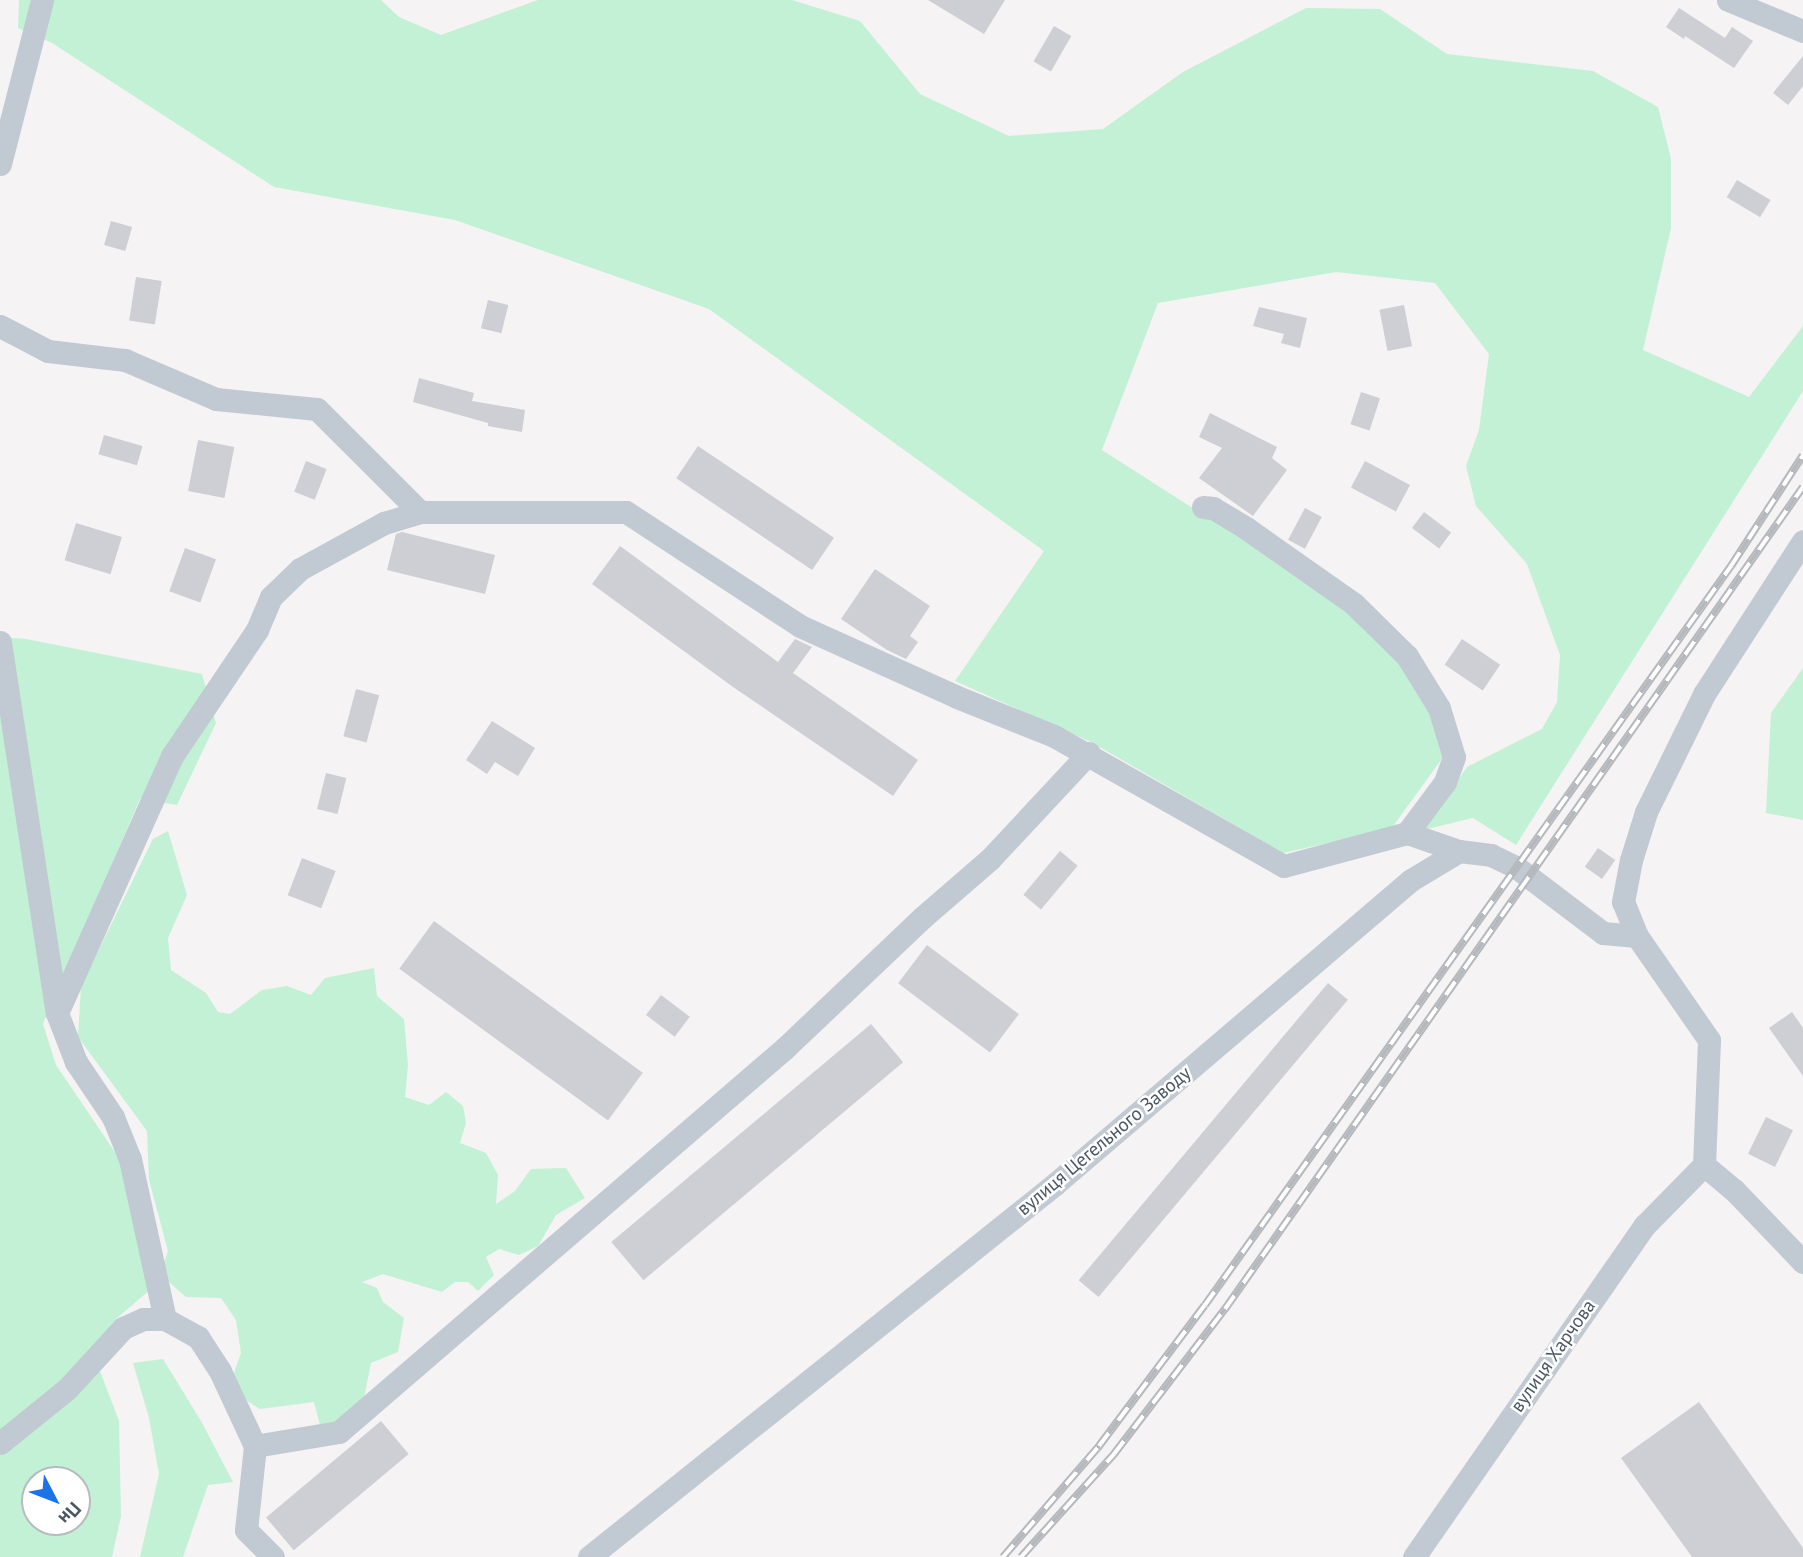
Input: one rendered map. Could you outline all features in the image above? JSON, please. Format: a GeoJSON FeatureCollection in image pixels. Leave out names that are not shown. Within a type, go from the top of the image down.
{"type":"FeatureCollection","features":[{"type":"Feature","properties":{"kind":"street"},"geometry":{"type":"LineString","coordinates":[[0,164],[43,0]]}},
{"type":"Feature","properties":{"kind":"street"},"geometry":{"type":"LineString","coordinates":[[1728,0],[1803,31]]}},
{"type":"Feature","properties":{"kind":"street"},"geometry":{"type":"LineString","coordinates":[[0,327],[48,351],[125,360],[216,399],[317,409],[420,512]]}},
{"type":"Feature","properties":{"kind":"street"},"geometry":{"type":"LineString","coordinates":[[1203,507],[1213,508],[1246,528],[1354,604],[1407,656],[1438,708],[1454,757],[1445,782],[1407,833]]}},
{"type":"Feature","properties":{"kind":"street"},"geometry":{"type":"LineString","coordinates":[[57,1013],[172,756],[257,630],[271,597],[300,569],[384,523],[420,512],[626,512],[800,626],[1089,753],[1284,866],[1407,833],[1459,851],[1491,855],[1516,867],[1602,933],[1637,936]]}},
{"type":"Feature","properties":{"kind":"street"},"geometry":{"type":"LineString","coordinates":[[1803,541],[1704,694],[1646,812],[1631,860],[1623,902],[1637,936],[1709,1040],[1704,1165],[1734,1191],[1803,1262]]}},
{"type":"Feature","properties":{"kind":"street"},"geometry":{"type":"LineString","coordinates":[[0,642],[57,1013],[76,1062],[113,1118],[130,1159],[165,1319]]}},
{"type":"Feature","properties":{"kind":"street"},"geometry":{"type":"LineString","coordinates":[[255,1446],[339,1432],[785,1048],[923,917],[990,859],[1089,753]]}},
{"type":"Feature","properties":{"kind":"street","name":"вулиця Цегельного Заводу"},"geometry":{"type":"LineString","coordinates":[[589,1557],[1055,1184],[1411,880],[1459,851]]}},
{"type":"Feature","properties":{"kind":"street","name":"вулиця Харчова"},"geometry":{"type":"LineString","coordinates":[[1414,1557],[1645,1225],[1704,1165]]}},
{"type":"Feature","properties":{"kind":"street"},"geometry":{"type":"LineString","coordinates":[[0,1443],[67,1389],[123,1328],[143,1319],[165,1319],[198,1337],[220,1371],[255,1446],[246,1530],[273,1557]]}},
{"type":"Feature","properties":{"kind":"green space"},"geometry":{"type":"Polygon","coordinates":[[[19,0],[381,0],[399,17],[441,35],[538,0],[792,0],[860,21],[920,94],[1009,136],[1103,129],[1183,72],[1306,8],[1380,9],[1447,54],[1593,71],[1658,107],[1671,159],[1671,228],[1643,350],[1749,397],[1803,326],[1803,391],[1516,845],[1473,818],[1423,830],[1467,767],[1542,729],[1557,702],[1560,655],[1527,564],[1476,506],[1466,466],[1479,430],[1489,354],[1435,283],[1336,272],[1158,303],[1102,450],[1191,507],[1243,533],[1345,608],[1400,663],[1428,710],[1444,756],[1391,829],[1283,853],[1091,742],[955,681],[1044,551],[709,309],[455,220],[274,187],[52,43],[18,28],[19,0]]]}},
{"type":"Feature","properties":{"kind":"green space"},"geometry":{"type":"Polygon","coordinates":[[[0,637],[26,639],[202,674],[216,723],[177,805],[140,799],[43,1024],[56,1065],[119,1158],[151,1289],[117,1318],[92,1350],[119,1421],[121,1516],[112,1557],[0,1557],[0,637]]]}},
{"type":"Feature","properties":{"kind":"green space"},"geometry":{"type":"Polygon","coordinates":[[[1803,668],[1803,820],[1766,813],[1771,713],[1803,668]]]}},
{"type":"Feature","properties":{"kind":"green space"},"geometry":{"type":"Polygon","coordinates":[[[168,831],[187,895],[168,938],[171,970],[206,993],[218,1012],[230,1014],[262,990],[287,986],[311,995],[325,978],[374,968],[377,996],[404,1019],[408,1065],[405,1097],[429,1105],[446,1092],[463,1106],[466,1123],[460,1143],[486,1153],[498,1175],[496,1204],[515,1191],[531,1169],[566,1168],[585,1198],[556,1215],[538,1246],[519,1255],[499,1249],[486,1257],[494,1275],[478,1291],[468,1282],[455,1282],[442,1292],[383,1274],[362,1282],[377,1288],[383,1302],[404,1318],[398,1352],[371,1363],[364,1398],[338,1423],[320,1425],[314,1402],[260,1409],[241,1397],[234,1373],[241,1353],[236,1320],[221,1298],[186,1297],[160,1274],[168,1251],[149,1180],[147,1131],[78,1037],[81,986],[153,839],[168,831]]]}},
{"type":"Feature","properties":{"kind":"green space"},"geometry":{"type":"Polygon","coordinates":[[[163,1359],[201,1421],[233,1482],[208,1485],[183,1557],[140,1557],[159,1474],[149,1418],[133,1363],[163,1359]]]}},
{"type":"Feature","properties":{"kind":"building"},"geometry":{"type":"Polygon","coordinates":[[[928,0],[1005,0],[984,34],[928,0]]]}},
{"type":"Feature","properties":{"kind":"building"},"geometry":{"type":"Polygon","coordinates":[[[1679,8],[1725,38],[1732,27],[1753,41],[1734,68],[1685,36],[1684,39],[1666,27],[1679,8]]]}},
{"type":"Feature","properties":{"kind":"building"},"geometry":{"type":"Polygon","coordinates":[[[1054,26],[1071,36],[1051,72],[1034,62],[1054,26]]]}},
{"type":"Feature","properties":{"kind":"building"},"geometry":{"type":"Polygon","coordinates":[[[1803,56],[1803,86],[1788,105],[1773,93],[1803,56]]]}},
{"type":"Feature","properties":{"kind":"building"},"geometry":{"type":"Polygon","coordinates":[[[1737,180],[1770,200],[1760,217],[1727,197],[1737,180]]]}},
{"type":"Feature","properties":{"kind":"building"},"geometry":{"type":"Polygon","coordinates":[[[111,221],[132,227],[125,251],[104,245],[111,221]]]}},
{"type":"Feature","properties":{"kind":"building"},"geometry":{"type":"Polygon","coordinates":[[[136,277],[162,281],[155,325],[129,320],[136,277]]]}},
{"type":"Feature","properties":{"kind":"building"},"geometry":{"type":"Polygon","coordinates":[[[488,300],[508,305],[501,333],[481,328],[488,300]]]}},
{"type":"Feature","properties":{"kind":"building"},"geometry":{"type":"Polygon","coordinates":[[[1404,305],[1412,346],[1387,351],[1379,310],[1404,305]]]}},
{"type":"Feature","properties":{"kind":"building"},"geometry":{"type":"Polygon","coordinates":[[[1259,307],[1307,318],[1300,348],[1281,343],[1284,334],[1253,326],[1259,307]]]}},
{"type":"Feature","properties":{"kind":"building"},"geometry":{"type":"Polygon","coordinates":[[[419,378],[474,393],[472,401],[525,410],[522,432],[488,426],[488,423],[413,402],[419,378]]]}},
{"type":"Feature","properties":{"kind":"building"},"geometry":{"type":"Polygon","coordinates":[[[1361,392],[1380,398],[1370,431],[1350,424],[1361,392]]]}},
{"type":"Feature","properties":{"kind":"building"},"geometry":{"type":"Polygon","coordinates":[[[1210,413],[1277,447],[1272,458],[1287,470],[1253,516],[1199,478],[1222,448],[1199,437],[1210,413]]]}},
{"type":"Feature","properties":{"kind":"building"},"geometry":{"type":"Polygon","coordinates":[[[104,435],[142,446],[137,465],[98,454],[104,435]]]}},
{"type":"Feature","properties":{"kind":"building"},"geometry":{"type":"Polygon","coordinates":[[[198,440],[234,447],[224,498],[188,491],[198,440]]]}},
{"type":"Feature","properties":{"kind":"building"},"geometry":{"type":"Polygon","coordinates":[[[698,446],[834,538],[812,570],[676,478],[698,446]]]}},
{"type":"Feature","properties":{"kind":"building"},"geometry":{"type":"Polygon","coordinates":[[[306,461],[327,469],[315,500],[294,492],[306,461]]]}},
{"type":"Feature","properties":{"kind":"building"},"geometry":{"type":"Polygon","coordinates":[[[1365,461],[1410,485],[1396,511],[1351,487],[1365,461]]]}},
{"type":"Feature","properties":{"kind":"building"},"geometry":{"type":"Polygon","coordinates":[[[1305,508],[1322,517],[1305,549],[1288,540],[1305,508]]]}},
{"type":"Feature","properties":{"kind":"building"},"geometry":{"type":"Polygon","coordinates":[[[1424,512],[1451,532],[1439,548],[1412,528],[1424,512]]]}},
{"type":"Feature","properties":{"kind":"building"},"geometry":{"type":"Polygon","coordinates":[[[76,523],[122,537],[111,574],[65,560],[76,523]]]}},
{"type":"Feature","properties":{"kind":"building"},"geometry":{"type":"Polygon","coordinates":[[[402,532],[495,555],[485,594],[387,570],[396,534],[402,532]]]}},
{"type":"Feature","properties":{"kind":"building"},"geometry":{"type":"Polygon","coordinates":[[[620,546],[778,662],[795,639],[812,647],[793,673],[918,760],[893,796],[733,687],[592,584],[620,546]]]}},
{"type":"Feature","properties":{"kind":"building"},"geometry":{"type":"Polygon","coordinates":[[[185,548],[216,559],[200,603],[169,591],[185,548]]]}},
{"type":"Feature","properties":{"kind":"building"},"geometry":{"type":"Polygon","coordinates":[[[875,569],[930,606],[910,636],[918,642],[906,659],[887,650],[841,619],[875,569]]]}},
{"type":"Feature","properties":{"kind":"building"},"geometry":{"type":"Polygon","coordinates":[[[1462,639],[1500,665],[1483,690],[1445,665],[1462,639]]]}},
{"type":"Feature","properties":{"kind":"building"},"geometry":{"type":"Polygon","coordinates":[[[356,689],[379,695],[367,743],[343,736],[356,689]]]}},
{"type":"Feature","properties":{"kind":"building"},"geometry":{"type":"Polygon","coordinates":[[[492,721],[535,748],[518,776],[495,762],[487,774],[466,760],[492,721]]]}},
{"type":"Feature","properties":{"kind":"building"},"geometry":{"type":"Polygon","coordinates":[[[326,773],[346,778],[337,814],[317,809],[326,773]]]}},
{"type":"Feature","properties":{"kind":"building"},"geometry":{"type":"Polygon","coordinates":[[[1598,848],[1615,860],[1602,879],[1585,867],[1598,848]]]}},
{"type":"Feature","properties":{"kind":"building"},"geometry":{"type":"Polygon","coordinates":[[[1060,851],[1078,866],[1041,909],[1023,895],[1060,851]]]}},
{"type":"Feature","properties":{"kind":"building"},"geometry":{"type":"Polygon","coordinates":[[[302,858],[336,871],[321,908],[288,895],[302,858]]]}},
{"type":"Feature","properties":{"kind":"building"},"geometry":{"type":"Polygon","coordinates":[[[434,921],[643,1073],[608,1120],[399,969],[434,921]]]}},
{"type":"Feature","properties":{"kind":"building"},"geometry":{"type":"Polygon","coordinates":[[[927,945],[1019,1014],[990,1053],[898,983],[927,945]]]}},
{"type":"Feature","properties":{"kind":"building"},"geometry":{"type":"Polygon","coordinates":[[[1328,983],[1348,1000],[1099,1297],[1079,1280],[1328,983]]]}},
{"type":"Feature","properties":{"kind":"building"},"geometry":{"type":"Polygon","coordinates":[[[661,995],[690,1017],[675,1037],[646,1015],[661,995]]]}},
{"type":"Feature","properties":{"kind":"building"},"geometry":{"type":"Polygon","coordinates":[[[1792,1012],[1803,1028],[1803,1076],[1769,1028],[1792,1012]]]}},
{"type":"Feature","properties":{"kind":"building"},"geometry":{"type":"Polygon","coordinates":[[[871,1024],[903,1062],[643,1280],[611,1242],[871,1024]]]}},
{"type":"Feature","properties":{"kind":"building"},"geometry":{"type":"Polygon","coordinates":[[[1766,1117],[1793,1130],[1775,1167],[1748,1154],[1766,1117]]]}},
{"type":"Feature","properties":{"kind":"building"},"geometry":{"type":"Polygon","coordinates":[[[1699,1402],[1803,1548],[1803,1557],[1692,1557],[1621,1458],[1699,1402]]]}},
{"type":"Feature","properties":{"kind":"building"},"geometry":{"type":"Polygon","coordinates":[[[381,1421],[409,1454],[294,1550],[266,1517],[381,1421]]]}},
{"type":"Feature","properties":{"kind":"railway"},"geometry":{"type":"LineString","coordinates":[[1003,1557],[1099,1446],[1205,1305],[1731,566],[1803,455]]}},
{"type":"Feature","properties":{"kind":"railway"},"geometry":{"type":"LineString","coordinates":[[1021,1557],[1114,1454],[1225,1309],[1803,487]]}}]}
